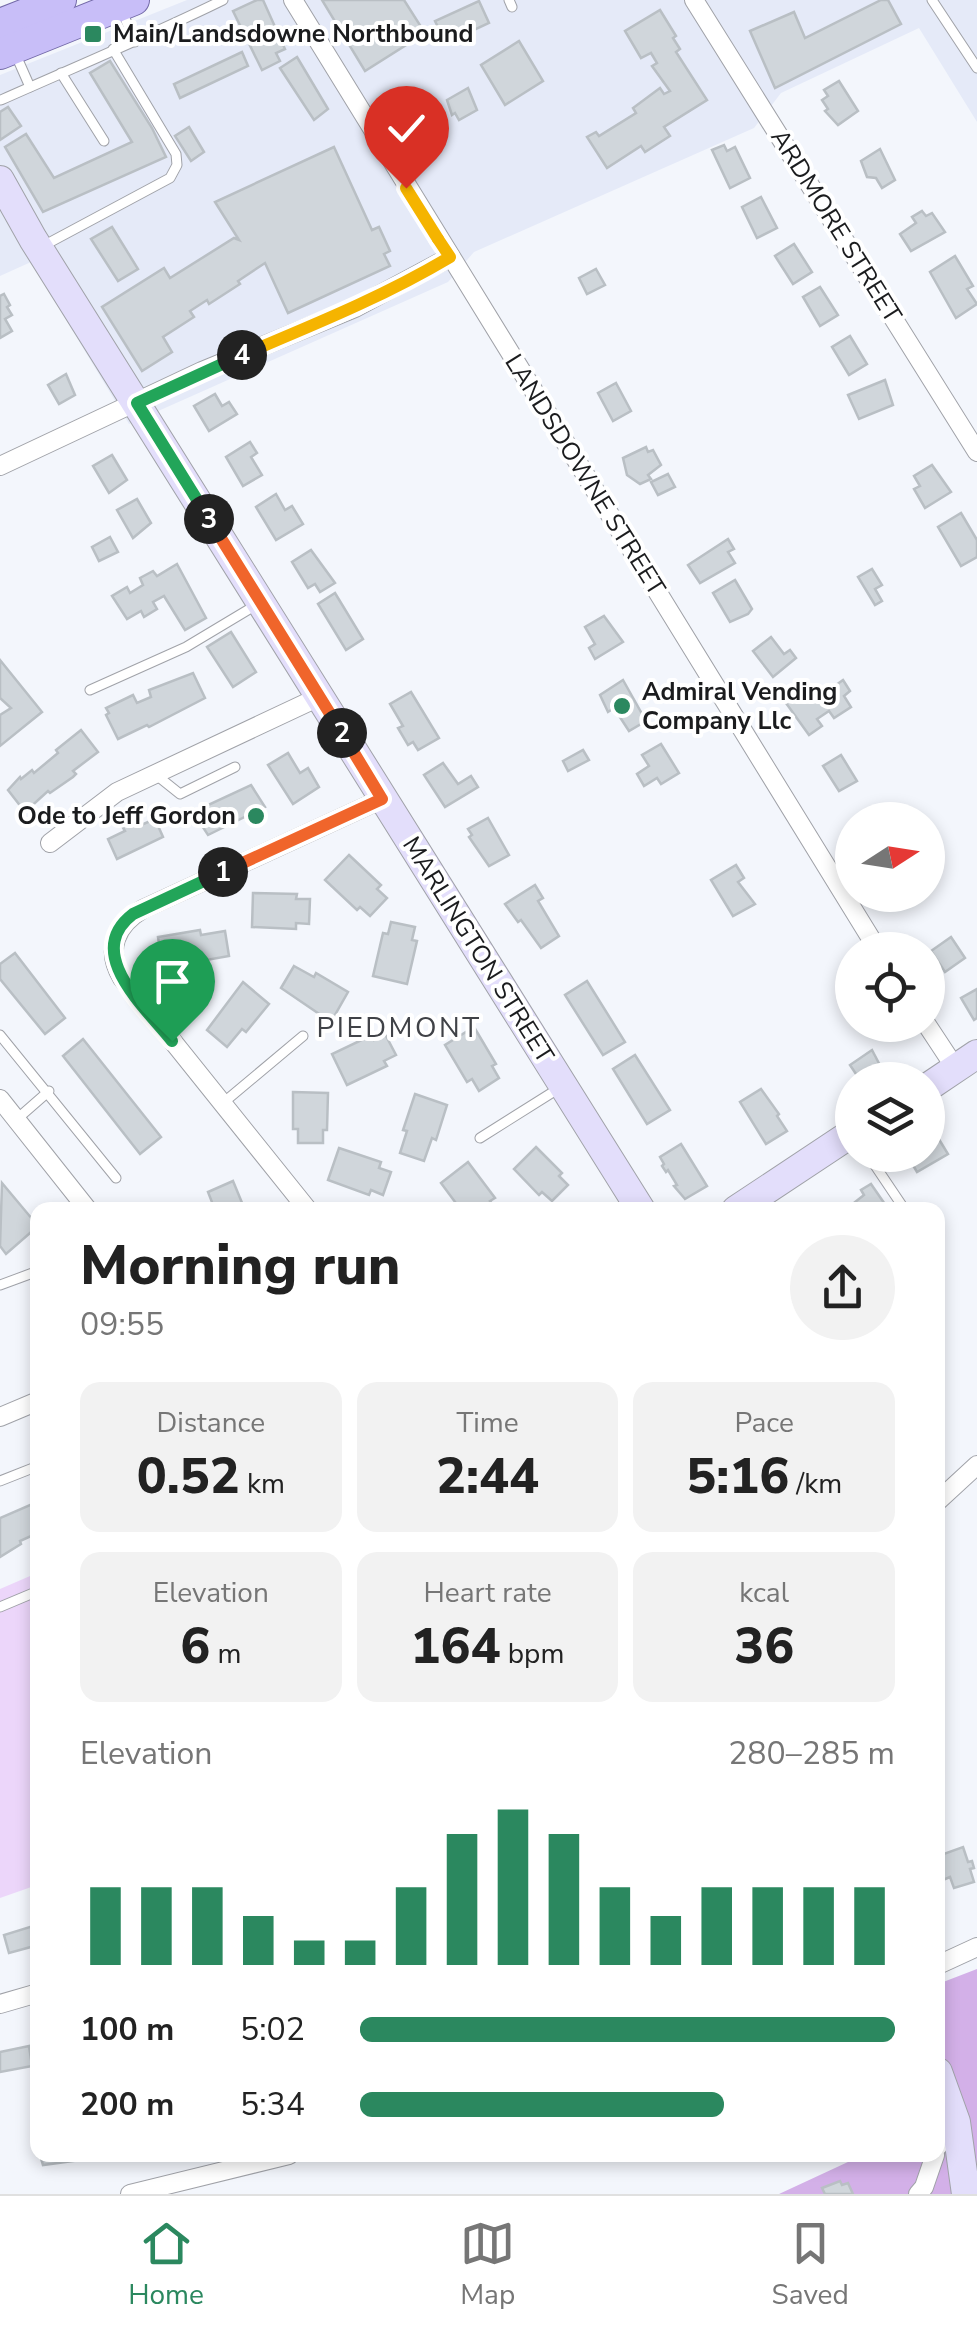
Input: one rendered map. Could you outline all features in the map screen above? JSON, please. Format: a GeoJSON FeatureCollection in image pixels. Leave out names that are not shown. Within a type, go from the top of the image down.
{"type":"FeatureCollection","features":[{"type":"Feature","properties":{"kind":"main road"},"geometry":{"type":"LineString","coordinates":[[4,42],[60,0]]}},
{"type":"Feature","properties":{"kind":"main road"},"geometry":{"type":"LineString","coordinates":[[4,42],[127,3]]}},
{"type":"Feature","properties":{"kind":"street","name":"LANDSDOWNE STREET"},"geometry":{"type":"LineString","coordinates":[[292,0],[867,932]]}},
{"type":"Feature","properties":{"kind":"street","name":"ARDMORE STREET"},"geometry":{"type":"LineString","coordinates":[[694,0],[977,452]]}},
{"type":"Feature","properties":{"kind":"street","name":"MARLINGTON STREET"},"geometry":{"type":"LineString","coordinates":[[0,180],[636,1202]]}},
{"type":"Feature","properties":{"kind":"street"},"geometry":{"type":"LineString","coordinates":[[0,466],[202,371],[355,308],[450,257]]}},
{"type":"Feature","properties":{"kind":"street"},"geometry":{"type":"LineString","coordinates":[[50,843],[116,792],[319,696]]}},
{"type":"Feature","properties":{"kind":"street"},"geometry":{"type":"LineString","coordinates":[[302,1202],[116,969],[113,950],[122,925],[143,909],[382,799]]}},
{"type":"Feature","properties":{"kind":"street"},"geometry":{"type":"LineString","coordinates":[[945,1042],[966,1061],[945,1075]]}},
{"type":"Feature","properties":{"kind":"street"},"geometry":{"type":"LineString","coordinates":[[0,1098],[82,1202]]}},
{"type":"Feature","properties":{"kind":"street"},"geometry":{"type":"LineString","coordinates":[[748,1202],[835,1144]]}},
{"type":"Feature","properties":{"kind":"street"},"geometry":{"type":"LineString","coordinates":[[0,1417],[30,1404]]}},
{"type":"Feature","properties":{"kind":"street"},"geometry":{"type":"LineString","coordinates":[[945,1494],[977,1465]]}},
{"type":"Feature","properties":{"kind":"street"},"geometry":{"type":"LineString","coordinates":[[945,1962],[977,1947]]}},
{"type":"Feature","properties":{"kind":"street"},"geometry":{"type":"LineString","coordinates":[[0,2004],[30,1995]]}},
{"type":"Feature","properties":{"kind":"street"},"geometry":{"type":"LineString","coordinates":[[945,2091],[956,2122],[966,2194]]}},
{"type":"Feature","properties":{"kind":"street"},"geometry":{"type":"LineString","coordinates":[[130,2194],[260,2162]]}},
{"type":"Feature","properties":{"kind":"street"},"geometry":{"type":"LineString","coordinates":[[918,2194],[933,2162]]}},
{"type":"Feature","properties":{"kind":"lane"},"geometry":{"type":"LineString","coordinates":[[1,100],[223,0]]}},
{"type":"Feature","properties":{"kind":"lane"},"geometry":{"type":"LineString","coordinates":[[932,0],[977,68]]}},
{"type":"Feature","properties":{"kind":"lane"},"geometry":{"type":"LineString","coordinates":[[127,3],[134,42]]}},
{"type":"Feature","properties":{"kind":"lane"},"geometry":{"type":"LineString","coordinates":[[4,42],[30,87]]}},
{"type":"Feature","properties":{"kind":"lane"},"geometry":{"type":"LineString","coordinates":[[39,248],[170,178],[177,164],[176,154],[113,49]]}},
{"type":"Feature","properties":{"kind":"lane"},"geometry":{"type":"LineString","coordinates":[[61,73],[104,142]]}},
{"type":"Feature","properties":{"kind":"lane"},"geometry":{"type":"LineString","coordinates":[[90,690],[186,647],[260,602]]}},
{"type":"Feature","properties":{"kind":"lane"},"geometry":{"type":"LineString","coordinates":[[153,773],[180,794],[235,767]]}},
{"type":"Feature","properties":{"kind":"lane"},"geometry":{"type":"LineString","coordinates":[[0,1035],[116,1178]]}},
{"type":"Feature","properties":{"kind":"lane"},"geometry":{"type":"LineString","coordinates":[[222,1104],[303,1036]]}},
{"type":"Feature","properties":{"kind":"lane"},"geometry":{"type":"LineString","coordinates":[[480,1138],[564,1086]]}},
{"type":"Feature","properties":{"kind":"lane"},"geometry":{"type":"LineString","coordinates":[[16,1120],[48,1091]]}},
{"type":"Feature","properties":{"kind":"lane"},"geometry":{"type":"LineString","coordinates":[[879,1172],[900,1202]]}},
{"type":"Feature","properties":{"kind":"lane"},"geometry":{"type":"LineString","coordinates":[[0,1285],[30,1274]]}},
{"type":"Feature","properties":{"kind":"lane"},"geometry":{"type":"LineString","coordinates":[[0,1482],[30,1469]]}},
{"type":"Feature","properties":{"kind":"lane"},"geometry":{"type":"LineString","coordinates":[[0,1607],[30,1594]]}},
{"type":"Feature","properties":{"kind":"shaded area"},"geometry":{"type":"Polygon","coordinates":[[[187,0],[977,0],[977,122],[919,28],[781,93],[754,128],[474,252],[448,282],[129,424],[31,262],[0,276],[0,75],[187,0]]]}},
{"type":"Feature","properties":{"kind":"shaded area"},"geometry":{"type":"Polygon","coordinates":[[[30,1576],[30,1887],[0,1898],[0,1589],[30,1576]]]}},
{"type":"Feature","properties":{"kind":"shaded area"},"geometry":{"type":"Polygon","coordinates":[[[977,1969],[977,2194],[779,2194],[848,2162],[945,2162],[945,1981],[977,1969]]]}},
{"type":"Feature","properties":{"kind":"building"},"geometry":{"type":"Polygon","coordinates":[[[263,0],[285,49],[276,53],[280,61],[262,70],[233,11],[263,0]]]}},
{"type":"Feature","properties":{"kind":"building"},"geometry":{"type":"Polygon","coordinates":[[[322,0],[404,0],[425,33],[365,71],[322,0]]]}},
{"type":"Feature","properties":{"kind":"building"},"geometry":{"type":"Polygon","coordinates":[[[888,0],[901,24],[775,88],[750,31],[794,12],[805,38],[888,0]]]}},
{"type":"Feature","properties":{"kind":"building"},"geometry":{"type":"Polygon","coordinates":[[[479,1],[489,23],[446,43],[435,21],[479,1]]]}},
{"type":"Feature","properties":{"kind":"building"},"geometry":{"type":"Polygon","coordinates":[[[660,10],[676,36],[673,38],[680,49],[676,52],[707,100],[664,127],[670,136],[645,152],[641,146],[607,168],[587,137],[596,132],[599,136],[636,113],[633,108],[660,88],[664,94],[670,91],[652,66],[657,63],[651,53],[641,58],[625,31],[660,10]]]}},
{"type":"Feature","properties":{"kind":"building"},"geometry":{"type":"Polygon","coordinates":[[[519,41],[543,81],[505,105],[481,65],[519,41]]]}},
{"type":"Feature","properties":{"kind":"building"},"geometry":{"type":"Polygon","coordinates":[[[242,52],[248,66],[180,98],[174,84],[242,52]]]}},
{"type":"Feature","properties":{"kind":"building"},"geometry":{"type":"Polygon","coordinates":[[[297,57],[328,109],[314,120],[280,68],[297,57]]]}},
{"type":"Feature","properties":{"kind":"building"},"geometry":{"type":"Polygon","coordinates":[[[110,61],[166,157],[43,212],[5,147],[26,134],[54,178],[132,142],[90,73],[110,61]]]}},
{"type":"Feature","properties":{"kind":"building"},"geometry":{"type":"Polygon","coordinates":[[[839,81],[858,111],[838,125],[825,111],[828,109],[822,100],[828,96],[824,90],[839,81]]]}},
{"type":"Feature","properties":{"kind":"building"},"geometry":{"type":"Polygon","coordinates":[[[468,88],[477,110],[459,120],[455,113],[452,115],[447,100],[468,88]]]}},
{"type":"Feature","properties":{"kind":"building"},"geometry":{"type":"Polygon","coordinates":[[[8,107],[21,126],[0,140],[0,112],[8,107]]]}},
{"type":"Feature","properties":{"kind":"building"},"geometry":{"type":"Polygon","coordinates":[[[189,127],[204,152],[191,161],[175,136],[189,127]]]}},
{"type":"Feature","properties":{"kind":"building"},"geometry":{"type":"Polygon","coordinates":[[[724,145],[727,151],[735,147],[750,178],[730,188],[712,150],[724,145]]]}},
{"type":"Feature","properties":{"kind":"building"},"geometry":{"type":"Polygon","coordinates":[[[334,147],[372,230],[379,227],[390,251],[384,254],[390,266],[288,313],[265,263],[209,304],[207,300],[190,311],[194,317],[163,337],[172,352],[142,371],[102,307],[164,268],[170,278],[234,238],[239,240],[215,202],[334,147]]]}},
{"type":"Feature","properties":{"kind":"building"},"geometry":{"type":"Polygon","coordinates":[[[880,149],[895,180],[882,188],[876,178],[867,177],[861,161],[880,149]]]}},
{"type":"Feature","properties":{"kind":"building"},"geometry":{"type":"Polygon","coordinates":[[[761,197],[777,228],[757,238],[742,207],[761,197]]]}},
{"type":"Feature","properties":{"kind":"building"},"geometry":{"type":"Polygon","coordinates":[[[922,211],[926,216],[932,213],[945,232],[911,251],[900,234],[916,223],[912,217],[922,211]]]}},
{"type":"Feature","properties":{"kind":"building"},"geometry":{"type":"Polygon","coordinates":[[[112,227],[138,269],[118,281],[91,239],[112,227]]]}},
{"type":"Feature","properties":{"kind":"building"},"geometry":{"type":"Polygon","coordinates":[[[794,244],[812,272],[793,284],[775,256],[794,244]]]}},
{"type":"Feature","properties":{"kind":"building"},"geometry":{"type":"Polygon","coordinates":[[[955,256],[973,286],[967,289],[977,304],[956,318],[930,272],[955,256]]]}},
{"type":"Feature","properties":{"kind":"building"},"geometry":{"type":"Polygon","coordinates":[[[596,269],[605,285],[587,294],[579,278],[596,269]]]}},
{"type":"Feature","properties":{"kind":"building"},"geometry":{"type":"Polygon","coordinates":[[[820,287],[838,315],[820,326],[803,297],[820,287]]]}},
{"type":"Feature","properties":{"kind":"building"},"geometry":{"type":"Polygon","coordinates":[[[4,294],[12,315],[5,319],[12,331],[0,338],[0,296],[4,294]]]}},
{"type":"Feature","properties":{"kind":"building"},"geometry":{"type":"Polygon","coordinates":[[[850,336],[867,364],[849,375],[832,347],[850,336]]]}},
{"type":"Feature","properties":{"kind":"building"},"geometry":{"type":"Polygon","coordinates":[[[66,374],[75,395],[59,404],[48,385],[66,374]]]}},
{"type":"Feature","properties":{"kind":"building"},"geometry":{"type":"Polygon","coordinates":[[[885,380],[893,405],[859,419],[848,395],[885,380]]]}},
{"type":"Feature","properties":{"kind":"building"},"geometry":{"type":"Polygon","coordinates":[[[616,383],[631,411],[613,421],[598,393],[616,383]]]}},
{"type":"Feature","properties":{"kind":"building"},"geometry":{"type":"Polygon","coordinates":[[[215,394],[222,406],[229,402],[237,414],[209,431],[194,406],[215,394]]]}},
{"type":"Feature","properties":{"kind":"building"},"geometry":{"type":"Polygon","coordinates":[[[250,442],[257,453],[251,457],[262,475],[243,486],[226,457],[250,442]]]}},
{"type":"Feature","properties":{"kind":"building"},"geometry":{"type":"Polygon","coordinates":[[[646,447],[648,452],[653,450],[661,465],[648,475],[651,479],[640,484],[627,475],[623,458],[646,447]]]}},
{"type":"Feature","properties":{"kind":"building"},"geometry":{"type":"Polygon","coordinates":[[[112,455],[127,480],[109,493],[93,466],[112,455]]]}},
{"type":"Feature","properties":{"kind":"building"},"geometry":{"type":"Polygon","coordinates":[[[932,465],[951,492],[925,508],[914,489],[920,486],[914,476],[932,465]]]}},
{"type":"Feature","properties":{"kind":"building"},"geometry":{"type":"Polygon","coordinates":[[[668,474],[675,487],[658,495],[651,482],[668,474]]]}},
{"type":"Feature","properties":{"kind":"building"},"geometry":{"type":"Polygon","coordinates":[[[276,494],[285,510],[292,506],[303,524],[276,540],[256,507],[276,494]]]}},
{"type":"Feature","properties":{"kind":"building"},"geometry":{"type":"Polygon","coordinates":[[[137,499],[151,523],[133,538],[117,510],[137,499]]]}},
{"type":"Feature","properties":{"kind":"building"},"geometry":{"type":"Polygon","coordinates":[[[961,513],[977,540],[977,557],[961,566],[938,527],[961,513]]]}},
{"type":"Feature","properties":{"kind":"building"},"geometry":{"type":"Polygon","coordinates":[[[110,537],[118,552],[99,561],[92,547],[110,537]]]}},
{"type":"Feature","properties":{"kind":"building"},"geometry":{"type":"Polygon","coordinates":[[[728,539],[734,549],[728,552],[735,563],[700,583],[688,565],[728,539]]]}},
{"type":"Feature","properties":{"kind":"building"},"geometry":{"type":"Polygon","coordinates":[[[311,550],[335,583],[320,592],[315,584],[308,588],[292,562],[311,550]]]}},
{"type":"Feature","properties":{"kind":"building"},"geometry":{"type":"Polygon","coordinates":[[[177,564],[206,618],[185,630],[164,596],[153,602],[157,609],[144,617],[141,611],[127,619],[112,596],[127,587],[130,593],[143,585],[140,578],[153,571],[157,576],[177,564]]]}},
{"type":"Feature","properties":{"kind":"building"},"geometry":{"type":"Polygon","coordinates":[[[872,569],[882,585],[875,589],[882,601],[875,605],[858,577],[872,569]]]}},
{"type":"Feature","properties":{"kind":"building"},"geometry":{"type":"Polygon","coordinates":[[[735,580],[752,609],[730,622],[713,593],[735,580]]]}},
{"type":"Feature","properties":{"kind":"building"},"geometry":{"type":"Polygon","coordinates":[[[335,593],[363,639],[346,650],[318,604],[335,593]]]}},
{"type":"Feature","properties":{"kind":"building"},"geometry":{"type":"Polygon","coordinates":[[[604,616],[623,642],[595,659],[589,648],[595,644],[585,627],[604,616]]]}},
{"type":"Feature","properties":{"kind":"building"},"geometry":{"type":"Polygon","coordinates":[[[231,632],[256,672],[233,687],[207,647],[231,632]]]}},
{"type":"Feature","properties":{"kind":"building"},"geometry":{"type":"Polygon","coordinates":[[[771,637],[784,654],[790,650],[796,658],[773,677],[753,651],[771,637]]]}},
{"type":"Feature","properties":{"kind":"building"},"geometry":{"type":"Polygon","coordinates":[[[0,660],[42,712],[0,746],[0,715],[11,708],[0,698],[0,660]]]}},
{"type":"Feature","properties":{"kind":"building"},"geometry":{"type":"Polygon","coordinates":[[[193,673],[205,698],[118,739],[106,708],[133,695],[137,703],[151,697],[149,690],[193,673]]]}},
{"type":"Feature","properties":{"kind":"building","name":"Admiral Vending Company Llc"},"geometry":{"type":"Polygon","coordinates":[[[623,680],[646,721],[629,731],[614,708],[608,712],[600,695],[623,680]]]}},
{"type":"Feature","properties":{"kind":"building"},"geometry":{"type":"Polygon","coordinates":[[[843,680],[850,691],[844,696],[851,707],[834,718],[829,711],[817,719],[822,726],[809,735],[786,703],[800,693],[805,701],[819,691],[822,695],[843,680]]]}},
{"type":"Feature","properties":{"kind":"building"},"geometry":{"type":"Polygon","coordinates":[[[411,692],[439,738],[418,750],[413,742],[408,745],[398,728],[403,726],[390,704],[411,692]]]}},
{"type":"Feature","properties":{"kind":"building"},"geometry":{"type":"Polygon","coordinates":[[[81,730],[98,752],[73,771],[73,777],[48,791],[25,812],[8,790],[20,777],[32,770],[34,773],[81,730]]]}},
{"type":"Feature","properties":{"kind":"building"},"geometry":{"type":"Polygon","coordinates":[[[661,744],[679,773],[661,784],[657,778],[644,786],[637,774],[649,766],[642,755],[661,744]]]}},
{"type":"Feature","properties":{"kind":"building"},"geometry":{"type":"Polygon","coordinates":[[[583,750],[589,760],[568,771],[563,761],[583,750]]]}},
{"type":"Feature","properties":{"kind":"building"},"geometry":{"type":"Polygon","coordinates":[[[288,753],[300,773],[308,768],[319,787],[293,804],[268,765],[288,753]]]}},
{"type":"Feature","properties":{"kind":"building"},"geometry":{"type":"Polygon","coordinates":[[[841,755],[857,781],[839,791],[823,766],[841,755]]]}},
{"type":"Feature","properties":{"kind":"building"},"geometry":{"type":"Polygon","coordinates":[[[443,763],[458,784],[471,776],[478,787],[445,807],[424,775],[443,763]]]}},
{"type":"Feature","properties":{"kind":"building"},"geometry":{"type":"Polygon","coordinates":[[[251,785],[265,807],[208,835],[193,812],[251,785]]]}},
{"type":"Feature","properties":{"kind":"building"},"geometry":{"type":"Polygon","coordinates":[[[488,818],[509,855],[489,866],[469,837],[472,835],[468,829],[488,818]]]}},
{"type":"Feature","properties":{"kind":"building"},"geometry":{"type":"Polygon","coordinates":[[[155,819],[163,837],[117,859],[108,839],[125,831],[122,826],[135,820],[139,826],[155,819]]]}},
{"type":"Feature","properties":{"kind":"building"},"geometry":{"type":"Polygon","coordinates":[[[349,855],[381,885],[377,889],[387,898],[370,916],[360,907],[357,910],[325,880],[349,855]]]}},
{"type":"Feature","properties":{"kind":"building"},"geometry":{"type":"Polygon","coordinates":[[[736,865],[744,878],[738,882],[755,904],[733,916],[711,880],[736,865]]]}},
{"type":"Feature","properties":{"kind":"building"},"geometry":{"type":"Polygon","coordinates":[[[535,885],[543,898],[538,901],[559,936],[541,948],[505,904],[535,885]]]}},
{"type":"Feature","properties":{"kind":"building"},"geometry":{"type":"Polygon","coordinates":[[[253,893],[297,894],[296,899],[310,899],[309,924],[296,923],[296,929],[252,927],[253,893]]]}},
{"type":"Feature","properties":{"kind":"building"},"geometry":{"type":"Polygon","coordinates":[[[391,922],[415,927],[412,940],[417,941],[407,984],[373,976],[383,933],[388,934],[391,922]]]}},
{"type":"Feature","properties":{"kind":"building"},"geometry":{"type":"Polygon","coordinates":[[[200,930],[201,935],[225,931],[229,956],[163,972],[158,937],[200,930]]]}},
{"type":"Feature","properties":{"kind":"building"},"geometry":{"type":"Polygon","coordinates":[[[951,937],[965,958],[945,972],[945,941],[951,937]]]}},
{"type":"Feature","properties":{"kind":"building"},"geometry":{"type":"Polygon","coordinates":[[[15,953],[65,1018],[45,1034],[0,979],[0,964],[15,953]]]}},
{"type":"Feature","properties":{"kind":"building"},"geometry":{"type":"Polygon","coordinates":[[[294,966],[314,977],[316,973],[348,992],[331,1022],[281,988],[294,966]]]}},
{"type":"Feature","properties":{"kind":"building"},"geometry":{"type":"Polygon","coordinates":[[[587,981],[625,1042],[603,1055],[565,995],[587,981]]]}},
{"type":"Feature","properties":{"kind":"building"},"geometry":{"type":"Polygon","coordinates":[[[243,982],[269,1004],[246,1032],[242,1029],[227,1047],[207,1030],[243,982]]]}},
{"type":"Feature","properties":{"kind":"building"},"geometry":{"type":"Polygon","coordinates":[[[977,989],[977,1018],[974,1020],[961,998],[977,989]]]}},
{"type":"Feature","properties":{"kind":"building"},"geometry":{"type":"Polygon","coordinates":[[[474,1027],[496,1064],[492,1066],[499,1078],[479,1091],[472,1079],[467,1082],[445,1045],[474,1027]]]}},
{"type":"Feature","properties":{"kind":"building"},"geometry":{"type":"Polygon","coordinates":[[[385,1034],[396,1055],[384,1061],[387,1066],[347,1085],[332,1054],[372,1035],[374,1040],[385,1034]]]}},
{"type":"Feature","properties":{"kind":"building"},"geometry":{"type":"Polygon","coordinates":[[[83,1039],[161,1137],[140,1154],[63,1056],[83,1039]]]}},
{"type":"Feature","properties":{"kind":"building"},"geometry":{"type":"Polygon","coordinates":[[[872,1050],[878,1062],[854,1062],[872,1050]]]}},
{"type":"Feature","properties":{"kind":"building"},"geometry":{"type":"Polygon","coordinates":[[[635,1055],[670,1110],[647,1124],[613,1069],[635,1055]]]}},
{"type":"Feature","properties":{"kind":"building"},"geometry":{"type":"Polygon","coordinates":[[[761,1089],[787,1131],[766,1144],[740,1102],[761,1089]]]}},
{"type":"Feature","properties":{"kind":"building"},"geometry":{"type":"Polygon","coordinates":[[[293,1092],[328,1093],[323,1143],[298,1143],[298,1129],[293,1129],[293,1092]]]}},
{"type":"Feature","properties":{"kind":"building"},"geometry":{"type":"Polygon","coordinates":[[[415,1094],[447,1105],[436,1140],[432,1138],[424,1161],[400,1153],[415,1094]]]}},
{"type":"Feature","properties":{"kind":"building"},"geometry":{"type":"Polygon","coordinates":[[[681,1144],[707,1186],[685,1199],[660,1157],[681,1144]]]}},
{"type":"Feature","properties":{"kind":"building"},"geometry":{"type":"Polygon","coordinates":[[[536,1147],[562,1173],[559,1176],[568,1185],[552,1201],[542,1192],[539,1195],[514,1169],[536,1147]]]}},
{"type":"Feature","properties":{"kind":"building"},"geometry":{"type":"Polygon","coordinates":[[[339,1148],[381,1162],[379,1168],[391,1172],[383,1195],[371,1190],[369,1195],[328,1180],[339,1148]]]}},
{"type":"Feature","properties":{"kind":"building"},"geometry":{"type":"Polygon","coordinates":[[[468,1162],[495,1198],[491,1202],[455,1202],[441,1183],[468,1162]]]}},
{"type":"Feature","properties":{"kind":"building"},"geometry":{"type":"Polygon","coordinates":[[[233,1181],[242,1202],[212,1202],[208,1192],[233,1181]]]}},
{"type":"Feature","properties":{"kind":"building"},"geometry":{"type":"Polygon","coordinates":[[[2,1183],[30,1216],[30,1233],[6,1254],[0,1246],[2,1183]]]}},
{"type":"Feature","properties":{"kind":"building"},"geometry":{"type":"Polygon","coordinates":[[[871,1184],[883,1202],[855,1202],[864,1195],[861,1190],[871,1184]]]}},
{"type":"Feature","properties":{"kind":"building"},"geometry":{"type":"Polygon","coordinates":[[[30,1505],[30,1537],[0,1557],[0,1518],[30,1505]]]}},
{"type":"Feature","properties":{"kind":"building"},"geometry":{"type":"Polygon","coordinates":[[[963,1847],[968,1862],[972,1861],[974,1882],[954,1888],[950,1877],[945,1879],[945,1853],[963,1847]]]}},
{"type":"Feature","properties":{"kind":"building"},"geometry":{"type":"Polygon","coordinates":[[[30,1927],[30,1947],[9,1953],[4,1935],[30,1927]]]}},
{"type":"Feature","properties":{"kind":"building"},"geometry":{"type":"Polygon","coordinates":[[[29,2046],[30,2066],[0,2072],[0,2052],[29,2046]]]}},
{"type":"Feature","properties":{"kind":"building"},"geometry":{"type":"Polygon","coordinates":[[[840,2181],[842,2185],[848,2183],[853,2194],[825,2194],[822,2188],[840,2181]]]}},
{"type":"Feature","properties":{"kind":"place","name":"Main/Landsdowne Northbound"},"geometry":{"type":"Point","coordinates":[93,34]}},
{"type":"Feature","properties":{"kind":"place","name":"Admiral Vending Company Llc"},"geometry":{"type":"Point","coordinates":[622,706]}},
{"type":"Feature","properties":{"kind":"place","name":"Ode to Jeff Gordon"},"geometry":{"type":"Point","coordinates":[256,816]}},
{"type":"Feature","properties":{"kind":"district","name":"PIEDMONT"},"geometry":{"type":"Point","coordinates":[399,1028]}},
{"type":"Feature","properties":{"kind":"route"},"geometry":{"type":"LineString","coordinates":[[172,1041],[116,969],[113,950],[125,921],[143,909],[382,799],[137,403],[202,371],[355,308],[450,257],[406,188]]}}]}
